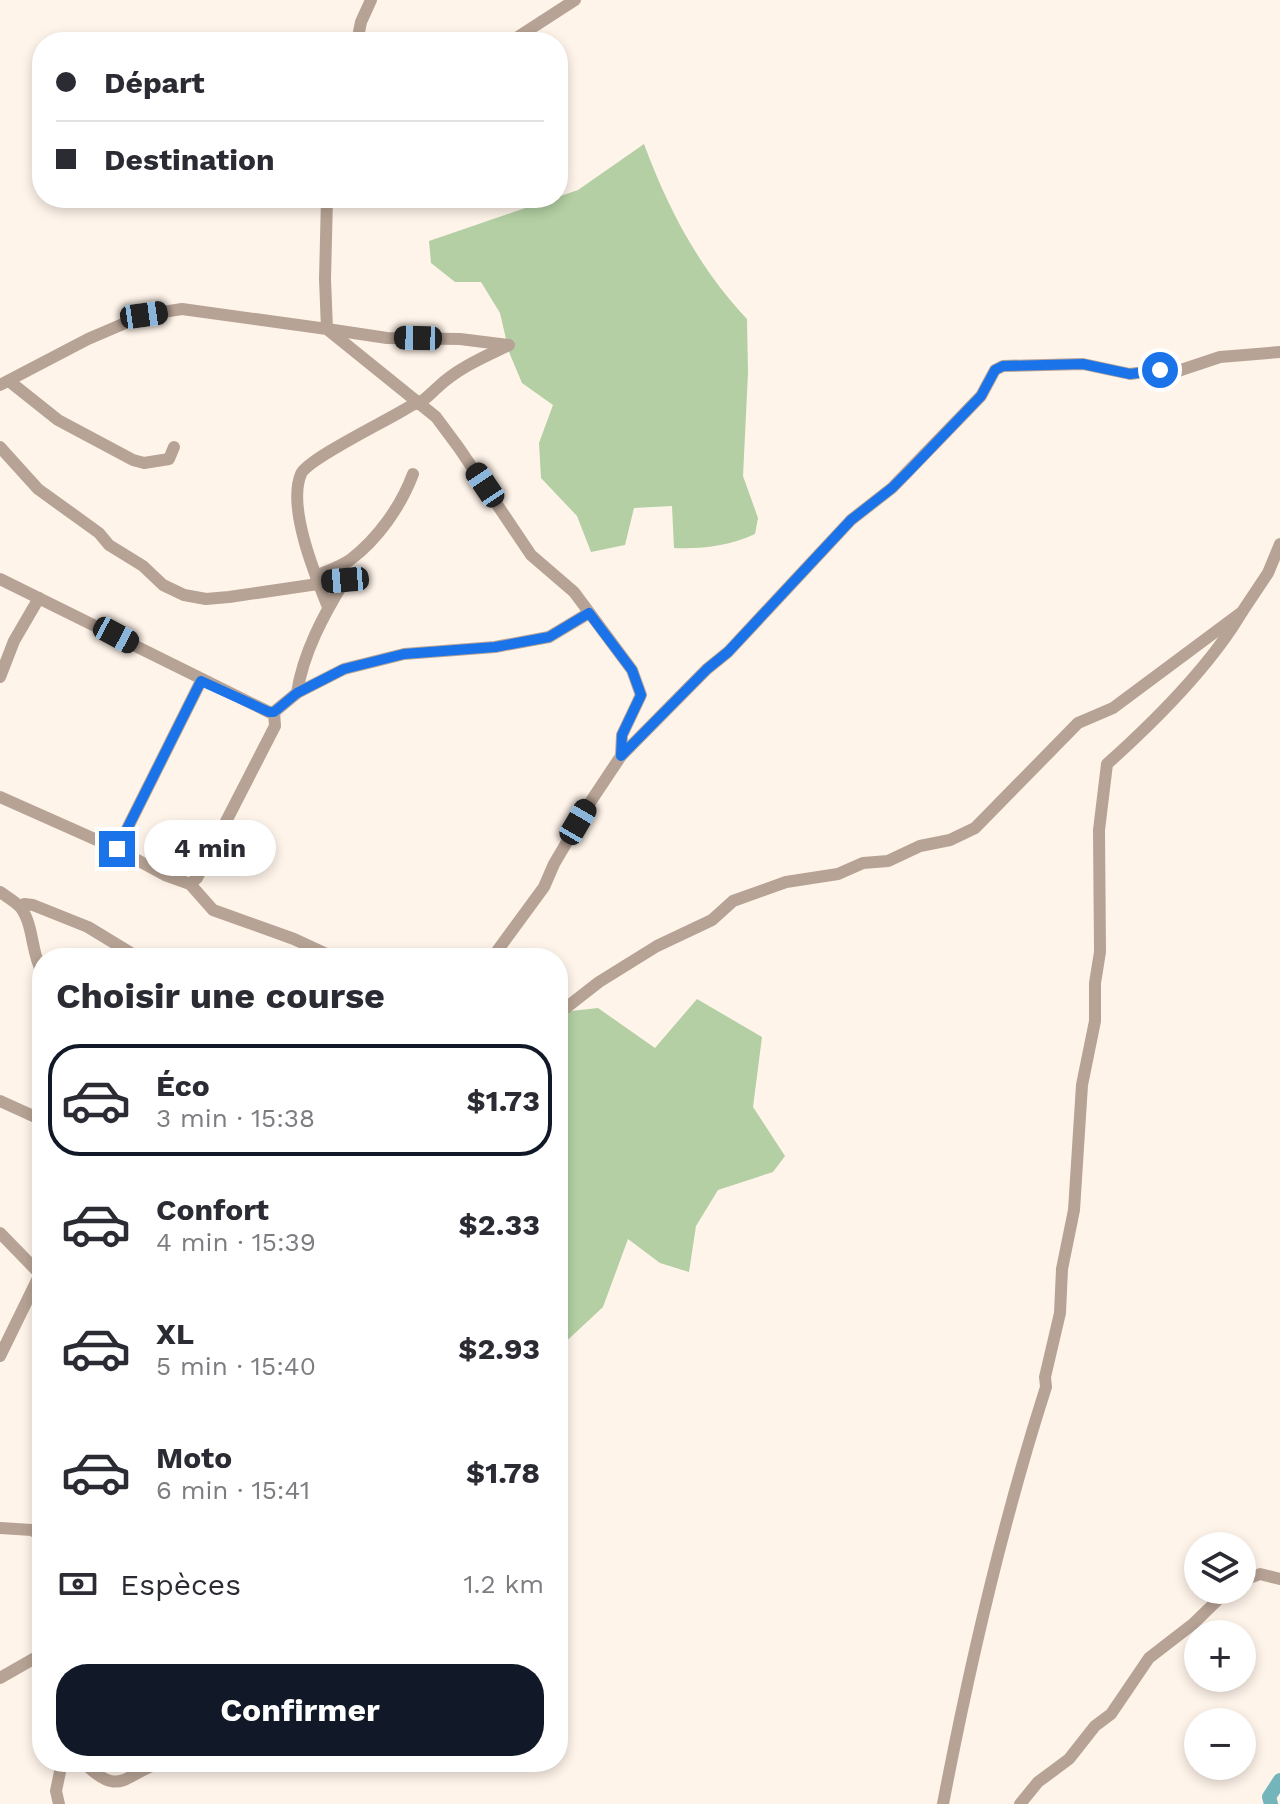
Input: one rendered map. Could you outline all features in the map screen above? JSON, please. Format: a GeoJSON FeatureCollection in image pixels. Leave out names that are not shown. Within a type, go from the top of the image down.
{"type":"FeatureCollection","features":[{"type":"Feature","properties":{"kind":"street"},"geometry":{"type":"LineString","coordinates":[[359,32],[371,0]]}},
{"type":"Feature","properties":{"kind":"street"},"geometry":{"type":"LineString","coordinates":[[525,32],[575,0]]}},
{"type":"Feature","properties":{"kind":"street"},"geometry":{"type":"LineString","coordinates":[[327,208],[327,329],[436,417],[531,555],[574,592],[632,670],[641,695],[622,735],[621,756]]}},
{"type":"Feature","properties":{"kind":"street"},"geometry":{"type":"LineString","coordinates":[[174,447],[169,459],[144,463],[133,460],[58,420],[40,404],[4,383],[88,339],[144,315],[182,309],[387,338],[460,339],[509,345],[472,362],[418,404],[318,459],[301,474],[297,497],[303,533],[328,607]]}},
{"type":"Feature","properties":{"kind":"street"},"geometry":{"type":"LineString","coordinates":[[499,948],[544,887],[561,852],[621,756],[707,669],[728,652],[851,520],[892,488],[981,396],[995,370],[1003,366],[1083,364],[1130,374],[1160,370],[1172,373],[1220,357],[1280,352]]}},
{"type":"Feature","properties":{"kind":"street"},"geometry":{"type":"LineString","coordinates":[[0,447],[38,489],[99,533],[117,551],[176,591],[206,599],[317,579],[345,580],[328,607],[300,673],[297,693]]}},
{"type":"Feature","properties":{"kind":"street"},"geometry":{"type":"LineString","coordinates":[[317,579],[347,562],[365,547],[406,491],[413,474]]}},
{"type":"Feature","properties":{"kind":"street"},"geometry":{"type":"LineString","coordinates":[[943,1804],[964,1693],[1014,1489],[1046,1387],[1045,1377],[1060,1313],[1062,1269],[1074,1210],[1082,1085],[1095,1021],[1095,983],[1100,952],[1099,830],[1107,764],[1149,726],[1217,648],[1268,573],[1280,544]]}},
{"type":"Feature","properties":{"kind":"street"},"geometry":{"type":"LineString","coordinates":[[0,579],[269,712],[274,712],[297,693],[344,669],[404,654],[495,647],[549,637],[589,613]]}},
{"type":"Feature","properties":{"kind":"street"},"geometry":{"type":"LineString","coordinates":[[0,677],[14,641],[39,598]]}},
{"type":"Feature","properties":{"kind":"street"},"geometry":{"type":"LineString","coordinates":[[568,1006],[599,982],[657,946],[712,920],[733,901],[786,882],[838,874],[863,863],[888,861],[920,846],[963,836],[975,828],[1078,723],[1113,708],[1242,612]]}},
{"type":"Feature","properties":{"kind":"street"},"geometry":{"type":"LineString","coordinates":[[117,849],[201,681]]}},
{"type":"Feature","properties":{"kind":"street"},"geometry":{"type":"LineString","coordinates":[[190,884],[197,878],[275,726],[274,712]]}},
{"type":"Feature","properties":{"kind":"street"},"geometry":{"type":"LineString","coordinates":[[0,797],[190,884],[213,910],[313,948]]}},
{"type":"Feature","properties":{"kind":"street"},"geometry":{"type":"LineString","coordinates":[[0,892],[20,906],[34,948]]}},
{"type":"Feature","properties":{"kind":"street"},"geometry":{"type":"LineString","coordinates":[[20,906],[33,905],[88,927],[123,948]]}},
{"type":"Feature","properties":{"kind":"street"},"geometry":{"type":"LineString","coordinates":[[0,1101],[32,1115]]}},
{"type":"Feature","properties":{"kind":"street"},"geometry":{"type":"LineString","coordinates":[[0,1233],[32,1263]]}},
{"type":"Feature","properties":{"kind":"street"},"geometry":{"type":"LineString","coordinates":[[0,1356],[32,1290]]}},
{"type":"Feature","properties":{"kind":"street"},"geometry":{"type":"LineString","coordinates":[[0,1528],[32,1530]]}},
{"type":"Feature","properties":{"kind":"street"},"geometry":{"type":"LineString","coordinates":[[1256,1576],[1280,1579]]}},
{"type":"Feature","properties":{"kind":"street"},"geometry":{"type":"LineString","coordinates":[[1020,1804],[1038,1782],[1069,1759],[1095,1726],[1111,1714],[1149,1658],[1214,1604]]}},
{"type":"Feature","properties":{"kind":"street"},"geometry":{"type":"LineString","coordinates":[[0,1678],[32,1660]]}},
{"type":"Feature","properties":{"kind":"street"},"geometry":{"type":"LineString","coordinates":[[59,1804],[56,1791],[60,1772]]}},
{"type":"Feature","properties":{"kind":"street"},"geometry":{"type":"LineString","coordinates":[[93,1772],[115,1783],[139,1772]]}},
{"type":"Feature","properties":{"kind":"green space"},"geometry":{"type":"Polygon","coordinates":[[[644,144],[663,192],[686,237],[714,279],[747,319],[743,476],[758,518],[755,534],[716,546],[674,548],[672,506],[634,508],[625,545],[591,552],[577,516],[541,478],[539,443],[553,405],[522,383],[509,352],[500,313],[481,282],[455,282],[431,263],[429,241],[525,208],[568,208],[568,193],[578,190],[644,144]]]}},
{"type":"Feature","properties":{"kind":"green space"},"geometry":{"type":"Polygon","coordinates":[[[697,999],[762,1037],[753,1107],[785,1156],[773,1172],[718,1190],[696,1226],[689,1272],[660,1263],[628,1239],[603,1307],[568,1340],[568,1008],[571,1011],[598,1008],[655,1048],[697,999]]]}},
{"type":"Feature","properties":{"kind":"waterway"},"geometry":{"type":"LineString","coordinates":[[1271,1804],[1269,1797],[1280,1780]]}},
{"type":"Feature","properties":{"kind":"route"},"geometry":{"type":"LineString","coordinates":[[117,849],[201,681],[274,712],[297,693],[344,669],[404,654],[495,647],[549,637],[589,613],[632,670],[641,695],[622,735],[621,756],[707,669],[728,652],[851,520],[892,488],[981,396],[995,370],[1003,366],[1083,364],[1130,374],[1160,370]]}}]}
